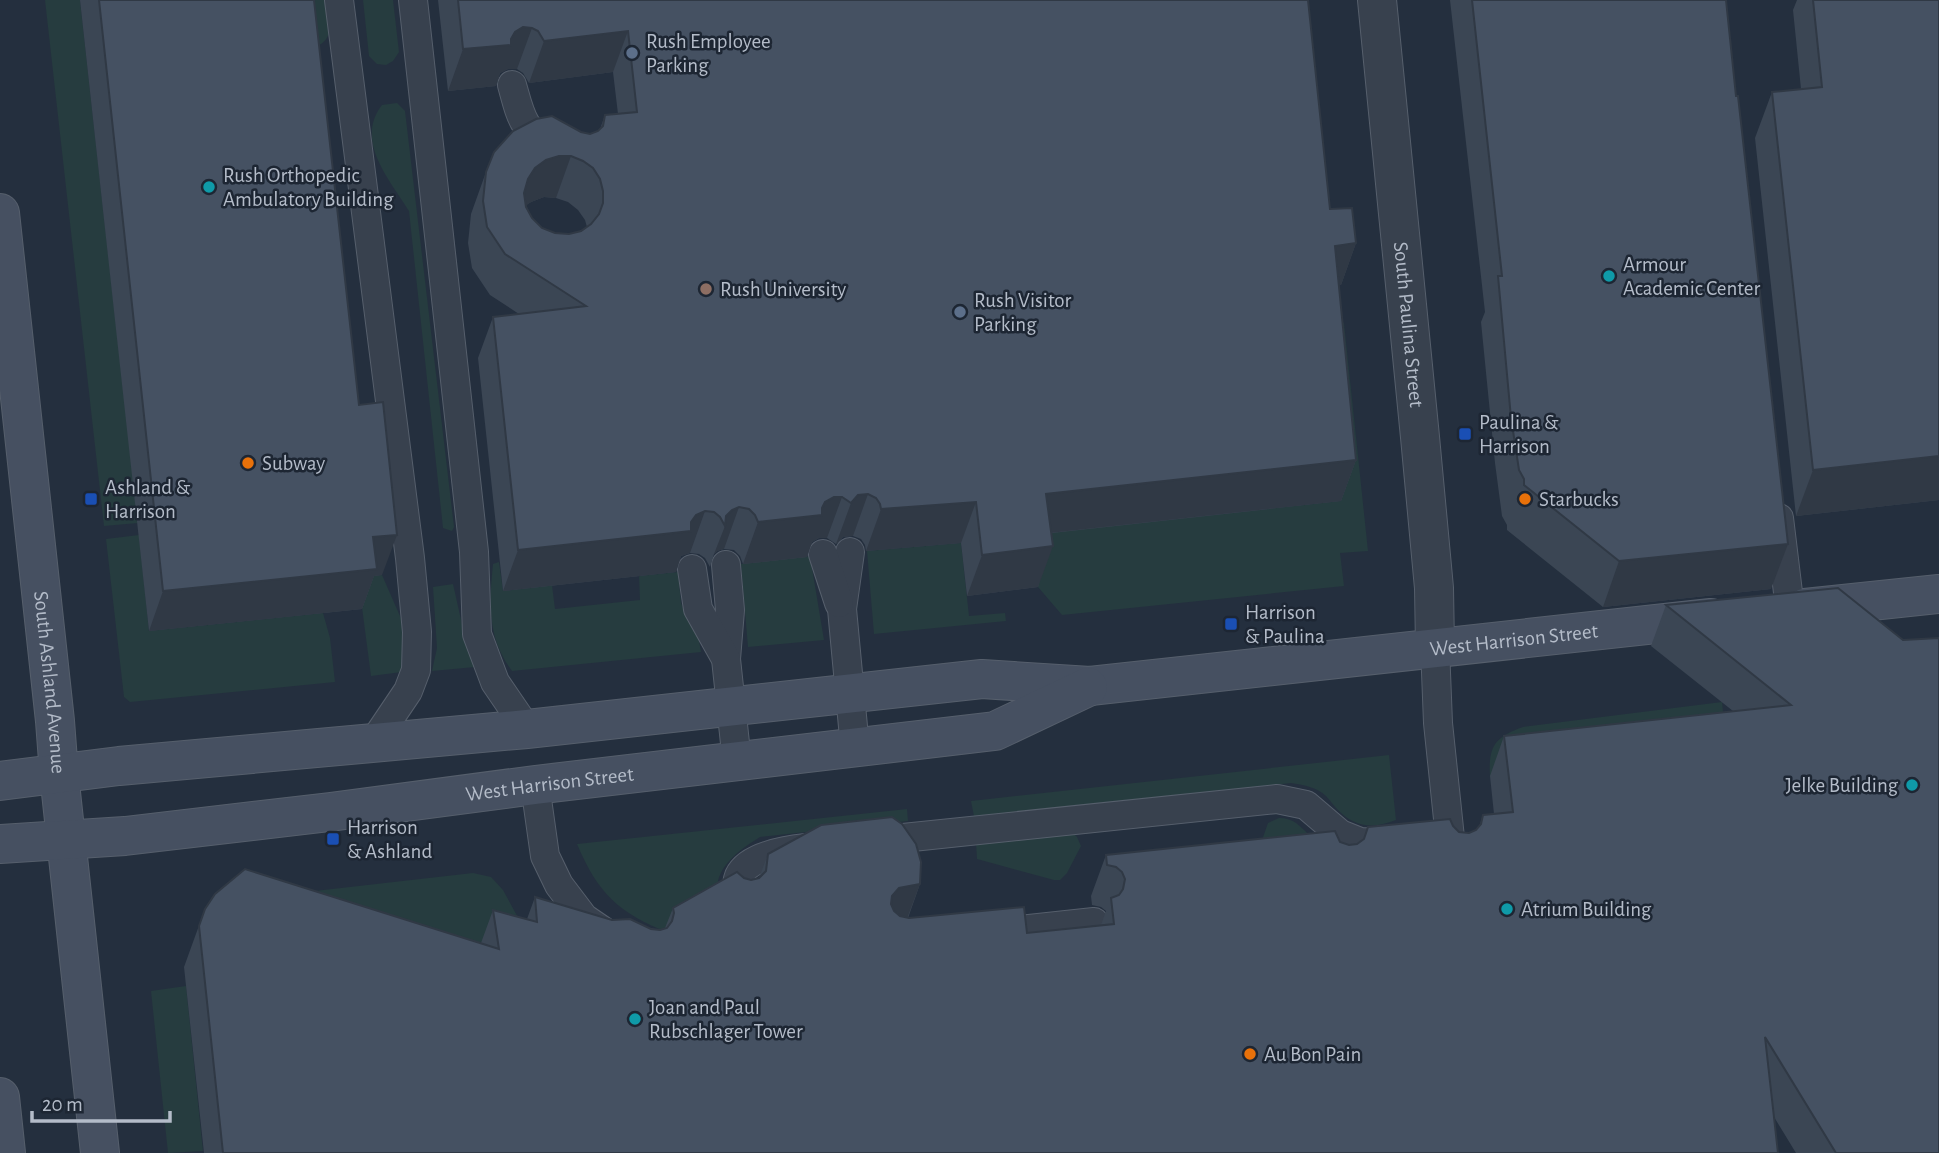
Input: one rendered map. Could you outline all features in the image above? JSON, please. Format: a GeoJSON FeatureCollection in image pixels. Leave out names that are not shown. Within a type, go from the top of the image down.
{"type":"FeatureCollection","features":[{"type":"Feature","properties":{"kind":"main road","name":"South Ashland Avenue"},"geometry":{"type":"LineString","coordinates":[[0,213],[100,1153]]}},
{"type":"Feature","properties":{"kind":"main road","name":"West Harrison Street"},"geometry":{"type":"LineString","coordinates":[[0,781],[118,766],[527,729],[982,679],[1090,686],[1939,594]]}},
{"type":"Feature","properties":{"kind":"main road","name":"West Harrison Street"},"geometry":{"type":"LineString","coordinates":[[0,844],[125,836],[995,731],[1090,686]]}},
{"type":"Feature","properties":{"kind":"main road"},"geometry":{"type":"LineString","coordinates":[[0,1097],[6,1153]]}},
{"type":"Feature","properties":{"kind":"street","name":"South Paulina Street"},"geometry":{"type":"LineString","coordinates":[[1377,0],[1434,588],[1435,647]]}},
{"type":"Feature","properties":{"kind":"lane"},"geometry":{"type":"LineString","coordinates":[[339,0],[410,558],[417,632],[416,670],[408,691],[373,743]]}},
{"type":"Feature","properties":{"kind":"lane"},"geometry":{"type":"LineString","coordinates":[[413,0],[474,552],[477,634],[495,682],[527,729]]}},
{"type":"Feature","properties":{"kind":"lane"},"geometry":{"type":"LineString","coordinates":[[512,85],[521,117],[537,138],[574,159]]}},
{"type":"Feature","properties":{"kind":"lane"},"geometry":{"type":"LineString","coordinates":[[1776,492],[1790,609]]}},
{"type":"Feature","properties":{"kind":"lane"},"geometry":{"type":"LineString","coordinates":[[836,553],[855,748]]}},
{"type":"Feature","properties":{"kind":"lane"},"geometry":{"type":"LineString","coordinates":[[726,565],[730,610],[726,659],[737,762]]}},
{"type":"Feature","properties":{"kind":"lane"},"geometry":{"type":"LineString","coordinates":[[692,569],[698,609],[726,659]]}},
{"type":"Feature","properties":{"kind":"lane"},"geometry":{"type":"LineString","coordinates":[[737,904],[740,874],[756,860],[784,851],[1277,799],[1306,805],[1339,848],[1360,842],[1452,846],[1438,723],[1435,647]]}},
{"type":"Feature","properties":{"kind":"lane"},"geometry":{"type":"LineString","coordinates":[[535,785],[545,856],[559,885],[584,918],[624,945]]}},
{"type":"Feature","properties":{"kind":"lane"},"geometry":{"type":"LineString","coordinates":[[967,935],[1094,922]]}},
{"type":"Feature","properties":{"kind":"green space"},"geometry":{"type":"Polygon","coordinates":[[[45,0],[80,0],[138,523],[104,526],[45,0]]]}},
{"type":"Feature","properties":{"kind":"green space"},"geometry":{"type":"Polygon","coordinates":[[[295,0],[326,0],[329,34],[315,47],[295,0]]]}},
{"type":"Feature","properties":{"kind":"green space"},"geometry":{"type":"Polygon","coordinates":[[[363,0],[393,0],[399,52],[393,61],[386,65],[377,64],[369,56],[363,0]]]}},
{"type":"Feature","properties":{"kind":"green space"},"geometry":{"type":"Polygon","coordinates":[[[397,103],[405,111],[454,527],[452,531],[443,528],[409,211],[385,173],[373,146],[374,119],[382,105],[397,103]]]}},
{"type":"Feature","properties":{"kind":"green space"},"geometry":{"type":"Polygon","coordinates":[[[1322,306],[1344,323],[1368,551],[1340,553],[1344,586],[1062,615],[1038,587],[1035,568],[1009,537],[1340,501],[1322,306]]]}},
{"type":"Feature","properties":{"kind":"green space"},"geometry":{"type":"Polygon","coordinates":[[[139,535],[149,631],[323,613],[330,638],[335,682],[130,702],[124,697],[106,539],[139,535]]]}},
{"type":"Feature","properties":{"kind":"green space"},"geometry":{"type":"Polygon","coordinates":[[[961,543],[969,616],[1005,613],[1006,621],[874,634],[867,551],[961,543]]]}},
{"type":"Feature","properties":{"kind":"green space"},"geometry":{"type":"Polygon","coordinates":[[[810,556],[824,640],[748,647],[741,564],[810,556]]]}},
{"type":"Feature","properties":{"kind":"green space"},"geometry":{"type":"Polygon","coordinates":[[[499,562],[503,591],[552,585],[555,609],[640,600],[639,576],[678,572],[681,603],[687,619],[698,635],[701,652],[512,671],[498,646],[492,620],[493,564],[499,562]]]}},
{"type":"Feature","properties":{"kind":"green space"},"geometry":{"type":"Polygon","coordinates":[[[382,575],[403,623],[406,650],[402,672],[371,676],[358,577],[382,575]]]}},
{"type":"Feature","properties":{"kind":"green space"},"geometry":{"type":"Polygon","coordinates":[[[453,584],[466,642],[475,667],[432,671],[437,648],[433,587],[453,584]]]}},
{"type":"Feature","properties":{"kind":"green space"},"geometry":{"type":"Polygon","coordinates":[[[1722,702],[1727,751],[1490,776],[1490,757],[1495,744],[1523,727],[1722,702]]]}},
{"type":"Feature","properties":{"kind":"green space"},"geometry":{"type":"Polygon","coordinates":[[[1389,755],[1396,820],[1380,825],[1365,825],[1351,820],[1318,790],[1291,783],[974,816],[971,801],[1389,755]]]}},
{"type":"Feature","properties":{"kind":"green space"},"geometry":{"type":"Polygon","coordinates":[[[907,809],[908,821],[760,837],[741,850],[724,867],[718,881],[718,904],[669,933],[636,918],[612,900],[593,876],[577,844],[907,809]]]}},
{"type":"Feature","properties":{"kind":"green space"},"geometry":{"type":"Polygon","coordinates":[[[1279,818],[1293,821],[1310,836],[1254,863],[1268,823],[1279,818]]]}},
{"type":"Feature","properties":{"kind":"green space"},"geometry":{"type":"Polygon","coordinates":[[[1072,832],[1081,846],[1067,873],[1060,880],[977,859],[976,842],[1072,832]]]}},
{"type":"Feature","properties":{"kind":"green space"},"geometry":{"type":"Polygon","coordinates":[[[473,873],[491,877],[503,890],[551,971],[306,892],[473,873]]]}},
{"type":"Feature","properties":{"kind":"green space"},"geometry":{"type":"Polygon","coordinates":[[[186,986],[203,1151],[168,1153],[151,991],[186,986]]]}},
{"type":"Feature","properties":{"kind":"building","name":"Rush Orthopedic Ambulatory Building"},"geometry":{"type":"Polygon","coordinates":[[[99,0],[314,0],[359,405],[383,402],[397,535],[373,537],[377,569],[163,591],[99,0]]]}},
{"type":"Feature","properties":{"kind":"building","name":"Rush Visitor Parking"},"geometry":{"type":"Polygon","coordinates":[[[458,0],[1308,0],[1330,209],[1352,208],[1356,243],[1335,246],[1356,460],[1046,494],[1053,546],[982,555],[976,502],[881,509],[876,498],[868,494],[858,495],[851,503],[842,497],[834,497],[825,502],[822,515],[758,522],[749,509],[739,507],[726,516],[725,526],[714,512],[705,511],[696,515],[691,522],[691,531],[518,550],[493,317],[586,306],[505,254],[487,227],[483,201],[486,172],[494,152],[513,131],[536,119],[552,116],[590,134],[603,126],[605,115],[637,112],[628,31],[544,41],[538,31],[523,27],[515,32],[511,45],[463,49],[458,0]],[[571,156],[546,160],[535,168],[524,193],[526,207],[532,218],[542,228],[555,233],[581,231],[599,214],[603,203],[600,179],[593,168],[571,156]]]}},
{"type":"Feature","properties":{"kind":"building","name":"Armour Academic Center"},"geometry":{"type":"Polygon","coordinates":[[[1472,0],[1726,0],[1788,544],[1619,561],[1524,485],[1511,418],[1498,276],[1502,276],[1472,0]]]}},
{"type":"Feature","properties":{"kind":"building"},"geometry":{"type":"Polygon","coordinates":[[[1813,0],[1939,0],[1939,456],[1813,470],[1772,92],[1822,87],[1813,0]]]}},
{"type":"Feature","properties":{"kind":"building"},"geometry":{"type":"Polygon","coordinates":[[[1838,588],[1903,640],[1939,638],[1939,1153],[1836,1153],[1765,1037],[1778,1153],[223,1153],[199,926],[205,909],[215,894],[245,869],[499,949],[493,910],[537,922],[535,897],[612,920],[630,919],[651,929],[660,930],[667,928],[672,921],[673,908],[737,872],[751,880],[759,878],[766,871],[768,854],[821,825],[892,817],[902,824],[916,844],[921,862],[920,884],[899,888],[892,896],[891,904],[900,916],[909,918],[1024,907],[1027,933],[1114,924],[1111,898],[1119,895],[1125,879],[1116,867],[1107,865],[1106,855],[1335,831],[1340,842],[1349,845],[1364,839],[1368,827],[1450,819],[1459,832],[1469,833],[1481,824],[1483,815],[1513,812],[1504,736],[1791,705],[1666,605],[1838,588]]]}},
{"type":"Feature","properties":{"kind":"place","name":"Rush Employee Parking"},"geometry":{"type":"Point","coordinates":[632,53]}},
{"type":"Feature","properties":{"kind":"place","name":"Rush Orthopedic Ambulatory Building"},"geometry":{"type":"Point","coordinates":[209,187]}},
{"type":"Feature","properties":{"kind":"place","name":"Armour Academic Center"},"geometry":{"type":"Point","coordinates":[1609,276]}},
{"type":"Feature","properties":{"kind":"place","name":"Rush University"},"geometry":{"type":"Point","coordinates":[706,289]}},
{"type":"Feature","properties":{"kind":"place","name":"Rush Visitor Parking"},"geometry":{"type":"Point","coordinates":[960,312]}},
{"type":"Feature","properties":{"kind":"place","name":"Paulina & Harrison"},"geometry":{"type":"Point","coordinates":[1465,434]}},
{"type":"Feature","properties":{"kind":"place","name":"Subway"},"geometry":{"type":"Point","coordinates":[248,463]}},
{"type":"Feature","properties":{"kind":"place","name":"Ashland & Harrison"},"geometry":{"type":"Point","coordinates":[91,499]}},
{"type":"Feature","properties":{"kind":"place","name":"Starbucks"},"geometry":{"type":"Point","coordinates":[1525,499]}},
{"type":"Feature","properties":{"kind":"place","name":"Harrison & Paulina"},"geometry":{"type":"Point","coordinates":[1231,624]}},
{"type":"Feature","properties":{"kind":"place","name":"Jelke Building"},"geometry":{"type":"Point","coordinates":[1912,785]}},
{"type":"Feature","properties":{"kind":"place","name":"Harrison & Ashland"},"geometry":{"type":"Point","coordinates":[333,839]}},
{"type":"Feature","properties":{"kind":"place","name":"Atrium Building"},"geometry":{"type":"Point","coordinates":[1507,909]}},
{"type":"Feature","properties":{"kind":"place","name":"Joan and Paul Rubschlager Tower"},"geometry":{"type":"Point","coordinates":[635,1019]}},
{"type":"Feature","properties":{"kind":"place","name":"Au Bon Pain"},"geometry":{"type":"Point","coordinates":[1250,1054]}}]}
